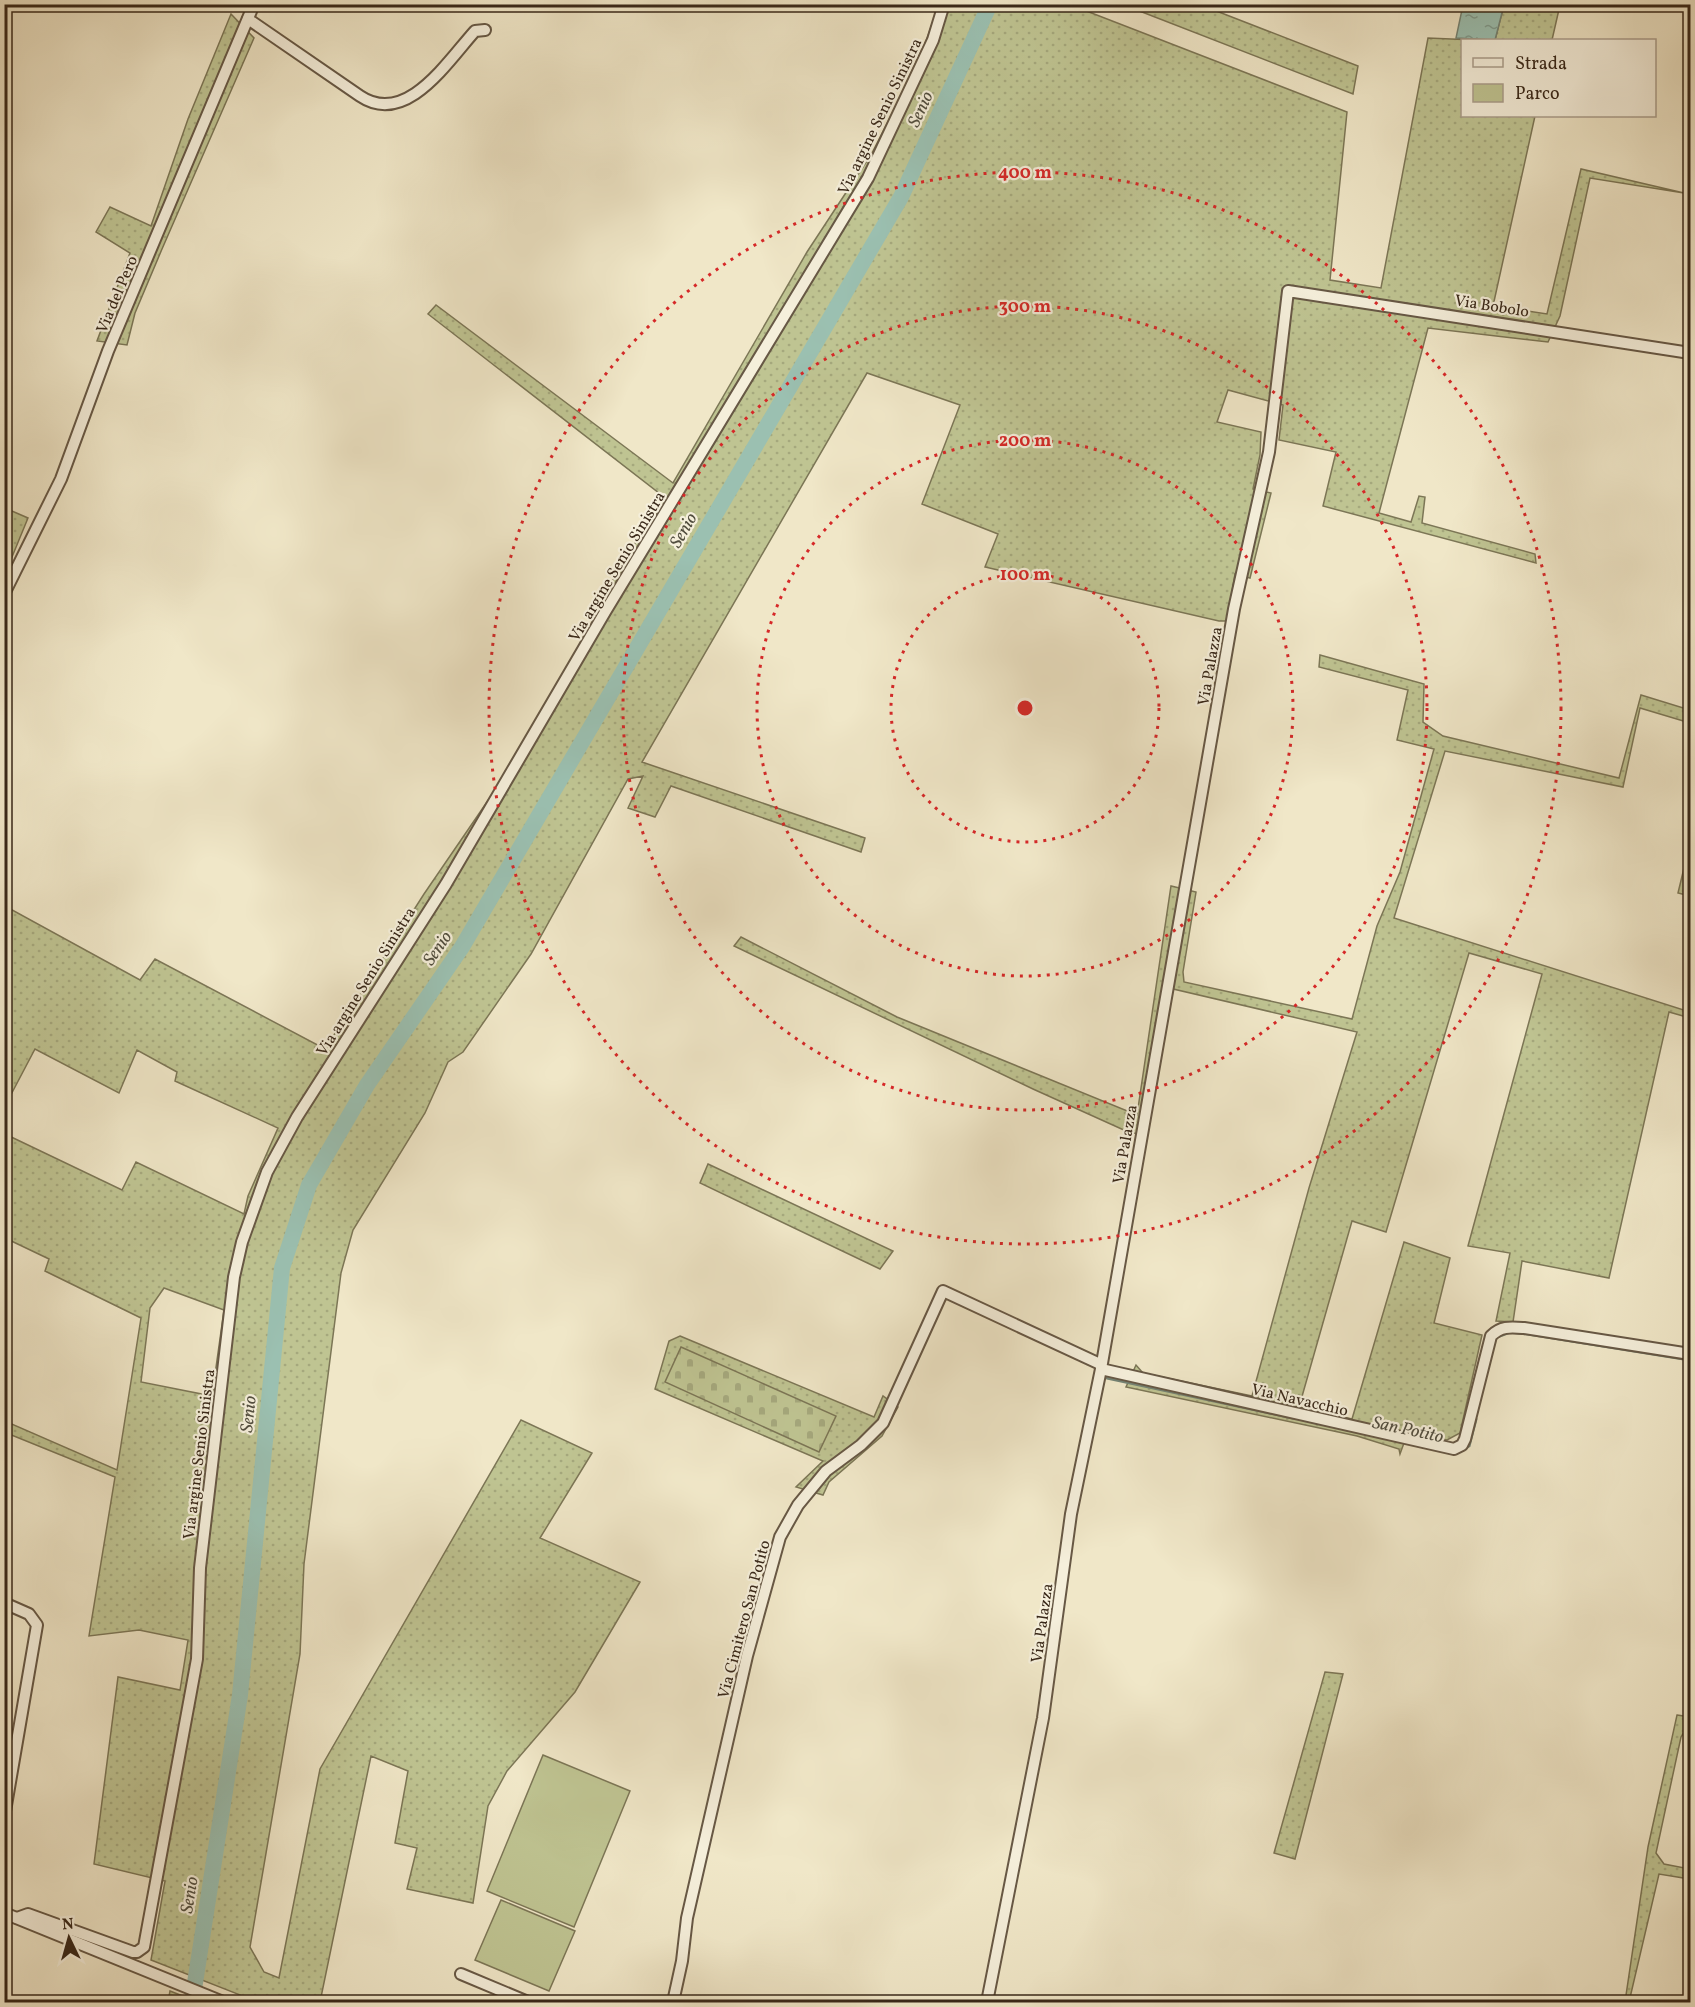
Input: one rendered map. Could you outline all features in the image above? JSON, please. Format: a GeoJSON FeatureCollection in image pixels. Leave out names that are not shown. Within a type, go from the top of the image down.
{"type":"FeatureCollection","features":[{"type":"Feature","properties":{"kind":"street","name":"Via del Pero"},"geometry":{"type":"LineString","coordinates":[[4,594],[62,479],[108,351],[254,4]]}},
{"type":"Feature","properties":{"kind":"street","name":"Via argine Senio Sinistra"},"geometry":{"type":"LineString","coordinates":[[17,1918],[28,1914],[133,1952],[144,1947],[197,1659],[200,1568],[234,1277],[242,1242],[267,1172],[297,1117],[446,884],[605,612],[868,178],[933,40],[944,4]]}},
{"type":"Feature","properties":{"kind":"street"},"geometry":{"type":"LineString","coordinates":[[248,19],[369,102],[379,106],[392,106],[406,100],[425,86],[475,31],[485,30]]}},
{"type":"Feature","properties":{"kind":"street","name":"Via Bobolo"},"geometry":{"type":"LineString","coordinates":[[1288,291],[1690,352]]}},
{"type":"Feature","properties":{"kind":"street","name":"Via Palazza"},"geometry":{"type":"LineString","coordinates":[[987,2002],[1043,1718],[1071,1514],[1101,1367],[1234,609],[1269,452],[1288,291]]}},
{"type":"Feature","properties":{"kind":"street","name":"Via Navacchio"},"geometry":{"type":"LineString","coordinates":[[943,1291],[1101,1367],[1454,1449],[1462,1445],[1465,1439],[1491,1336],[1497,1330],[1506,1327],[1524,1328],[1690,1354]]}},
{"type":"Feature","properties":{"kind":"street","name":"Via Cimitero San Potito"},"geometry":{"type":"LineString","coordinates":[[673,2002],[703,1847],[747,1656],[780,1537],[798,1505],[826,1472],[883,1423],[943,1291]]}},
{"type":"Feature","properties":{"kind":"street"},"geometry":{"type":"LineString","coordinates":[[4,1603],[29,1614],[37,1625],[4,1817]]}},
{"type":"Feature","properties":{"kind":"street"},"geometry":{"type":"LineString","coordinates":[[4,1913],[66,1940],[162,1975],[223,2002]]}},
{"type":"Feature","properties":{"kind":"street"},"geometry":{"type":"LineString","coordinates":[[461,1974],[528,2002]]}},
{"type":"Feature","properties":{"kind":"green space"},"geometry":{"type":"Polygon","coordinates":[[[927,5],[1071,5],[1347,112],[1330,280],[1381,288],[1428,38],[1461,39],[1461,117],[1535,117],[1493,306],[1547,314],[1581,169],[1684,193],[1590,178],[1560,316],[1548,342],[1428,328],[1379,513],[1411,522],[1419,496],[1425,497],[1422,523],[1535,554],[1536,563],[1323,506],[1336,452],[1279,440],[1283,405],[1228,390],[1217,422],[1261,432],[1260,455],[1253,489],[1271,493],[1250,578],[1235,574],[1227,621],[985,567],[998,534],[922,504],[960,405],[867,373],[642,762],[865,838],[861,852],[671,786],[655,817],[628,808],[643,776],[628,779],[531,954],[463,1052],[448,1062],[425,1113],[353,1230],[341,1273],[304,1564],[300,1654],[250,1947],[264,1972],[279,1978],[320,1769],[521,1420],[592,1453],[540,1538],[640,1582],[575,1692],[507,1771],[488,1806],[473,1903],[407,1889],[417,1848],[395,1843],[408,1771],[371,1756],[320,2002],[258,2002],[151,1960],[165,1881],[94,1864],[118,1677],[180,1690],[188,1640],[139,1630],[89,1636],[115,1477],[4,1432],[5,1421],[117,1470],[141,1318],[45,1271],[49,1259],[5,1238],[5,1134],[122,1190],[136,1162],[244,1214],[248,1196],[278,1128],[175,1081],[177,1072],[137,1050],[119,1093],[35,1049],[5,1106],[5,906],[140,980],[155,959],[325,1049],[424,894],[574,675],[615,575],[664,497],[428,314],[436,305],[673,483],[807,252],[872,153],[919,61],[937,10],[926,7],[927,5]],[[164,1288],[150,1308],[141,1382],[212,1396],[224,1310],[164,1288]]]}},
{"type":"Feature","properties":{"kind":"green space"},"geometry":{"type":"Polygon","coordinates":[[[1124,5],[1201,5],[1358,66],[1353,94],[1124,5]]]}},
{"type":"Feature","properties":{"kind":"green space"},"geometry":{"type":"Polygon","coordinates":[[[1504,5],[1560,5],[1552,39],[1495,39],[1504,5]]]}},
{"type":"Feature","properties":{"kind":"green space"},"geometry":{"type":"Polygon","coordinates":[[[231,14],[254,38],[135,313],[127,345],[97,341],[130,253],[96,232],[110,207],[151,226],[188,119],[231,14]]]}},
{"type":"Feature","properties":{"kind":"green space"},"geometry":{"type":"Polygon","coordinates":[[[5,508],[28,518],[5,574],[5,508]]]}},
{"type":"Feature","properties":{"kind":"green space"},"geometry":{"type":"Polygon","coordinates":[[[1320,655],[1424,684],[1423,722],[1443,736],[1619,778],[1641,695],[1690,710],[1690,723],[1640,708],[1623,787],[1445,751],[1394,918],[1690,1012],[1690,1018],[1669,1012],[1609,1278],[1522,1261],[1513,1322],[1496,1321],[1510,1253],[1468,1246],[1542,974],[1469,953],[1386,1232],[1352,1221],[1299,1407],[1352,1419],[1404,1242],[1450,1258],[1434,1323],[1482,1335],[1460,1433],[1447,1440],[1408,1432],[1400,1454],[1399,1449],[1357,1436],[1126,1387],[1136,1365],[1143,1373],[1252,1396],[1309,1188],[1357,1032],[1173,989],[1146,1136],[1126,1131],[1033,1089],[734,946],[741,937],[897,1017],[1137,1115],[1171,886],[1196,892],[1183,972],[1184,982],[1352,1019],[1377,926],[1400,872],[1434,749],[1397,740],[1408,690],[1319,667],[1320,655]]]}},
{"type":"Feature","properties":{"kind":"green space"},"geometry":{"type":"Polygon","coordinates":[[[1690,843],[1690,896],[1678,893],[1690,843]]]}},
{"type":"Feature","properties":{"kind":"green space"},"geometry":{"type":"Polygon","coordinates":[[[708,1164],[893,1251],[880,1269],[700,1183],[708,1164]]]}},
{"type":"Feature","properties":{"kind":"green space"},"geometry":{"type":"Polygon","coordinates":[[[680,1336],[874,1417],[883,1396],[898,1407],[882,1436],[829,1482],[823,1495],[796,1487],[823,1461],[655,1389],[669,1341],[680,1336]]]}},
{"type":"Feature","properties":{"kind":"green space"},"geometry":{"type":"Polygon","coordinates":[[[681,1347],[836,1416],[819,1452],[665,1382],[681,1347]]]}},
{"type":"Feature","properties":{"kind":"green space"},"geometry":{"type":"Polygon","coordinates":[[[1325,1672],[1343,1674],[1295,1859],[1274,1853],[1325,1672]]]}},
{"type":"Feature","properties":{"kind":"green space"},"geometry":{"type":"Polygon","coordinates":[[[1677,1715],[1690,1717],[1690,1726],[1681,1737],[1656,1853],[1664,1864],[1690,1869],[1690,1879],[1659,1874],[1629,2002],[1625,2002],[1648,1847],[1677,1715]]]}},
{"type":"Feature","properties":{"kind":"green space"},"geometry":{"type":"Polygon","coordinates":[[[543,1755],[630,1791],[574,1927],[487,1891],[543,1755]]]}},
{"type":"Feature","properties":{"kind":"green space"},"geometry":{"type":"Polygon","coordinates":[[[501,1900],[575,1931],[549,1991],[475,1960],[501,1900]]]}},
{"type":"Feature","properties":{"kind":"green space"},"geometry":{"type":"Polygon","coordinates":[[[170,1991],[198,2002],[168,2002],[170,1991]]]}},
{"type":"Feature","properties":{"kind":"water"},"geometry":{"type":"Polygon","coordinates":[[[1463,5],[1504,5],[1495,39],[1456,38],[1463,5]]]}},
{"type":"Feature","properties":{"kind":"waterway","name":"Senio"},"geometry":{"type":"LineString","coordinates":[[192,2002],[240,1695],[282,1268],[309,1185],[367,1085],[462,947],[901,197],[990,4]]}},
{"type":"Feature","properties":{"kind":"waterway","name":"San Potito"},"geometry":{"type":"LineString","coordinates":[[1497,1337],[1510,1332],[1528,1334],[1690,1360]]}},
{"type":"Feature","properties":{"kind":"waterway","name":"San Potito"},"geometry":{"type":"LineString","coordinates":[[1107,1378],[1293,1418]]}},
{"type":"Feature","properties":{"kind":"waterway","name":"San Potito"},"geometry":{"type":"LineString","coordinates":[[1455,1453],[1469,1446],[1476,1419]]}}]}
